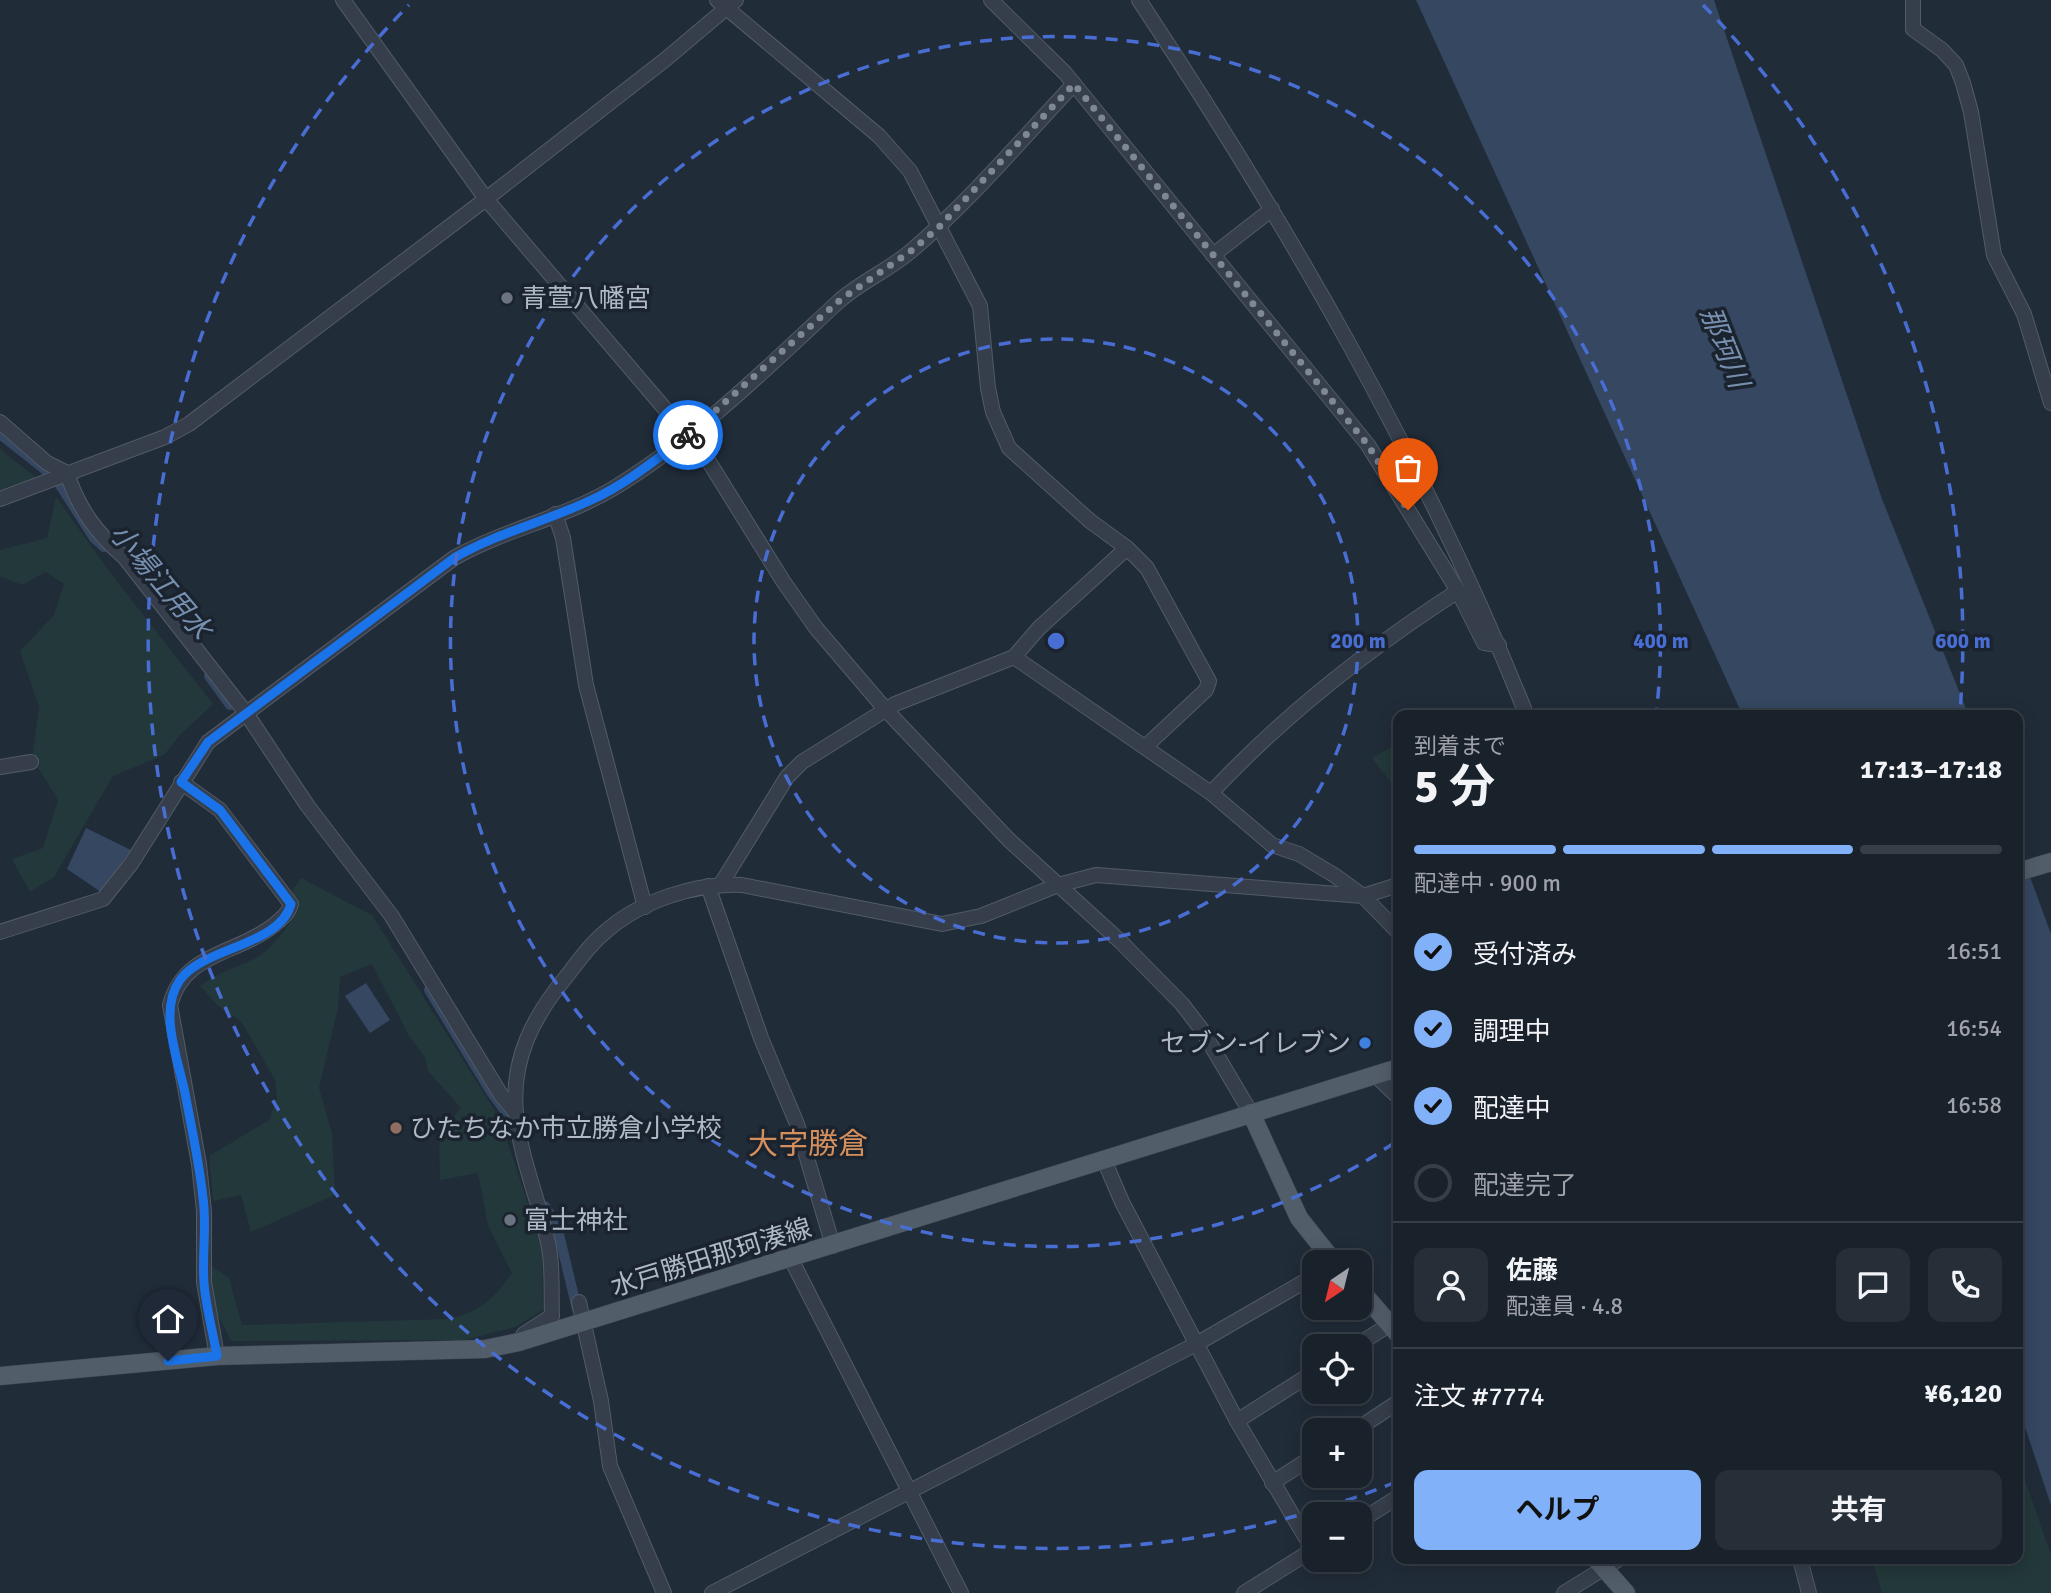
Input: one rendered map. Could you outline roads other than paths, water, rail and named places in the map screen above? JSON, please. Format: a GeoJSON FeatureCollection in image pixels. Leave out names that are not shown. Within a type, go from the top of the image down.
{"type":"FeatureCollection","features":[{"type":"Feature","properties":{"kind":"main road"},"geometry":{"type":"LineString","coordinates":[[2023,870],[2051,862]]}},
{"type":"Feature","properties":{"kind":"main road","name":"水戸勝田那珂湊線"},"geometry":{"type":"LineString","coordinates":[[0,1376],[217,1356],[485,1349],[519,1342],[1393,1070]]}},
{"type":"Feature","properties":{"kind":"main road"},"geometry":{"type":"LineString","coordinates":[[1251,1113],[1299,1218],[1325,1250]]}},
{"type":"Feature","properties":{"kind":"main road"},"geometry":{"type":"LineString","coordinates":[[1372,1302],[1393,1323]]}},
{"type":"Feature","properties":{"kind":"main road"},"geometry":{"type":"LineString","coordinates":[[1607,1564],[1626,1593]]}},
{"type":"Feature","properties":{"kind":"street"},"geometry":{"type":"LineString","coordinates":[[343,0],[486,199],[563,292],[689,435],[727,489],[803,609],[886,710],[1009,840],[1182,1004],[1202,1030],[1251,1113]]}},
{"type":"Feature","properties":{"kind":"street"},"geometry":{"type":"LineString","coordinates":[[991,0],[1074,84],[1368,445],[1458,591],[1484,643],[1499,645]]}},
{"type":"Feature","properties":{"kind":"street"},"geometry":{"type":"LineString","coordinates":[[1139,0],[1272,209],[1368,376],[1499,645],[1525,710]]}},
{"type":"Feature","properties":{"kind":"street"},"geometry":{"type":"LineString","coordinates":[[1913,0],[1913,29],[1942,50],[1956,65],[1963,83],[1971,113],[1994,255],[2024,314],[2051,403]]}},
{"type":"Feature","properties":{"kind":"street"},"geometry":{"type":"LineString","coordinates":[[0,499],[165,437],[189,424],[486,199],[726,3],[879,136],[910,171],[980,306],[988,388],[993,412],[1009,448],[1090,521],[1128,548],[1147,568],[1209,681],[1206,690],[1145,747]]}},
{"type":"Feature","properties":{"kind":"street"},"geometry":{"type":"LineString","coordinates":[[0,932],[103,899],[131,864],[208,742],[454,558],[498,535],[596,497],[657,459],[689,435],[840,300],[911,251],[938,228],[1074,84]]}},
{"type":"Feature","properties":{"kind":"street"},"geometry":{"type":"LineString","coordinates":[[1213,255],[1272,209]]}},
{"type":"Feature","properties":{"kind":"street"},"geometry":{"type":"LineString","coordinates":[[0,422],[47,463],[67,473],[75,498],[86,516],[107,543],[125,558],[246,713],[307,805],[391,915],[494,1083],[516,1113]]}},
{"type":"Feature","properties":{"kind":"street"},"geometry":{"type":"LineString","coordinates":[[555,514],[563,538],[586,685],[645,906]]}},
{"type":"Feature","properties":{"kind":"street"},"geometry":{"type":"LineString","coordinates":[[715,885],[786,777],[802,762],[886,710],[1014,657],[1039,628],[1128,548]]}},
{"type":"Feature","properties":{"kind":"street"},"geometry":{"type":"LineString","coordinates":[[1211,793],[1292,713],[1398,631],[1458,591]]}},
{"type":"Feature","properties":{"kind":"street"},"geometry":{"type":"LineString","coordinates":[[1014,657],[1211,793],[1272,845],[1299,855],[1363,896],[1393,927]]}},
{"type":"Feature","properties":{"kind":"street"},"geometry":{"type":"LineString","coordinates":[[0,767],[31,762]]}},
{"type":"Feature","properties":{"kind":"street"},"geometry":{"type":"LineString","coordinates":[[181,782],[220,810],[291,904],[282,919],[256,938],[188,970],[173,992],[170,1005],[199,1164],[204,1211],[204,1282],[217,1356]]}},
{"type":"Feature","properties":{"kind":"street"},"geometry":{"type":"LineString","coordinates":[[519,1342],[524,1334],[552,1316],[550,1250],[516,1113],[520,1055],[533,1021],[594,942],[615,923],[645,906],[715,885],[759,886],[942,924],[981,916],[1058,885],[1096,875],[1363,896],[1393,887]]}},
{"type":"Feature","properties":{"kind":"street"},"geometry":{"type":"LineString","coordinates":[[715,885],[761,1038],[797,1124],[833,1246]]}},
{"type":"Feature","properties":{"kind":"street"},"geometry":{"type":"LineString","coordinates":[[1375,1075],[1393,1092]]}},
{"type":"Feature","properties":{"kind":"street"},"geometry":{"type":"LineString","coordinates":[[1104,1160],[1122,1202],[1237,1421],[1302,1531]]}},
{"type":"Feature","properties":{"kind":"street"},"geometry":{"type":"LineString","coordinates":[[791,1259],[961,1593]]}},
{"type":"Feature","properties":{"kind":"street"},"geometry":{"type":"LineString","coordinates":[[712,1593],[1198,1343],[1302,1283]]}},
{"type":"Feature","properties":{"kind":"street"},"geometry":{"type":"LineString","coordinates":[[579,1302],[601,1401],[610,1466],[664,1593]]}},
{"type":"Feature","properties":{"kind":"street"},"geometry":{"type":"LineString","coordinates":[[1372,1338],[1393,1328]]}},
{"type":"Feature","properties":{"kind":"street"},"geometry":{"type":"LineString","coordinates":[[1237,1421],[1302,1380]]}},
{"type":"Feature","properties":{"kind":"street"},"geometry":{"type":"LineString","coordinates":[[1372,1419],[1393,1405]]}},
{"type":"Feature","properties":{"kind":"street"},"geometry":{"type":"LineString","coordinates":[[1272,1483],[1302,1464]]}},
{"type":"Feature","properties":{"kind":"street"},"geometry":{"type":"LineString","coordinates":[[1372,1513],[1393,1500]]}},
{"type":"Feature","properties":{"kind":"street"},"geometry":{"type":"LineString","coordinates":[[1244,1593],[1302,1557]]}},
{"type":"Feature","properties":{"kind":"street"},"geometry":{"type":"LineString","coordinates":[[1564,1593],[1603,1564]]}},
{"type":"Feature","properties":{"kind":"street"},"geometry":{"type":"LineString","coordinates":[[1801,1564],[1809,1593]]}},
{"type":"Feature","properties":{"kind":"water","name":"那珂川"},"geometry":{"type":"Polygon","coordinates":[[[1416,0],[1714,0],[1882,499],[1967,710],[1740,710],[1416,0]]]}},
{"type":"Feature","properties":{"kind":"water"},"geometry":{"type":"Polygon","coordinates":[[[86,828],[131,850],[101,892],[67,869],[86,828]]]}},
{"type":"Feature","properties":{"kind":"water"},"geometry":{"type":"Polygon","coordinates":[[[2023,858],[2051,934],[2051,1505],[2023,1421],[2023,858]]]}},
{"type":"Feature","properties":{"kind":"water"},"geometry":{"type":"Polygon","coordinates":[[[366,983],[390,1020],[370,1033],[345,996],[366,983]]]}},
{"type":"Feature","properties":{"kind":"waterway","name":"小場江用水"},"geometry":{"type":"LineString","coordinates":[[0,434],[48,472]]}},
{"type":"Feature","properties":{"kind":"waterway","name":"小場江用水"},"geometry":{"type":"LineString","coordinates":[[60,485],[94,538],[104,547]]}},
{"type":"Feature","properties":{"kind":"waterway","name":"小場江用水"},"geometry":{"type":"LineString","coordinates":[[209,676],[230,705]]}},
{"type":"Feature","properties":{"kind":"waterway","name":"小場江用水"},"geometry":{"type":"LineString","coordinates":[[429,990],[508,1115]]}},
{"type":"Feature","properties":{"kind":"waterway","name":"小場江用水"},"geometry":{"type":"LineString","coordinates":[[545,1206],[557,1226],[577,1309]]}},
{"type":"Feature","properties":{"kind":"place","name":"青萱八幡宮"},"geometry":{"type":"Point","coordinates":[507,298]}},
{"type":"Feature","properties":{"kind":"place","name":"セブン-イレブン"},"geometry":{"type":"Point","coordinates":[1365,1043]}},
{"type":"Feature","properties":{"kind":"place","name":"ひたちなか市立勝倉小学校"},"geometry":{"type":"Point","coordinates":[396,1128]}},
{"type":"Feature","properties":{"kind":"place","name":"富士神社"},"geometry":{"type":"Point","coordinates":[510,1220]}},
{"type":"Feature","properties":{"kind":"district","name":"大字勝倉"},"geometry":{"type":"Point","coordinates":[808,1144]}}]}
